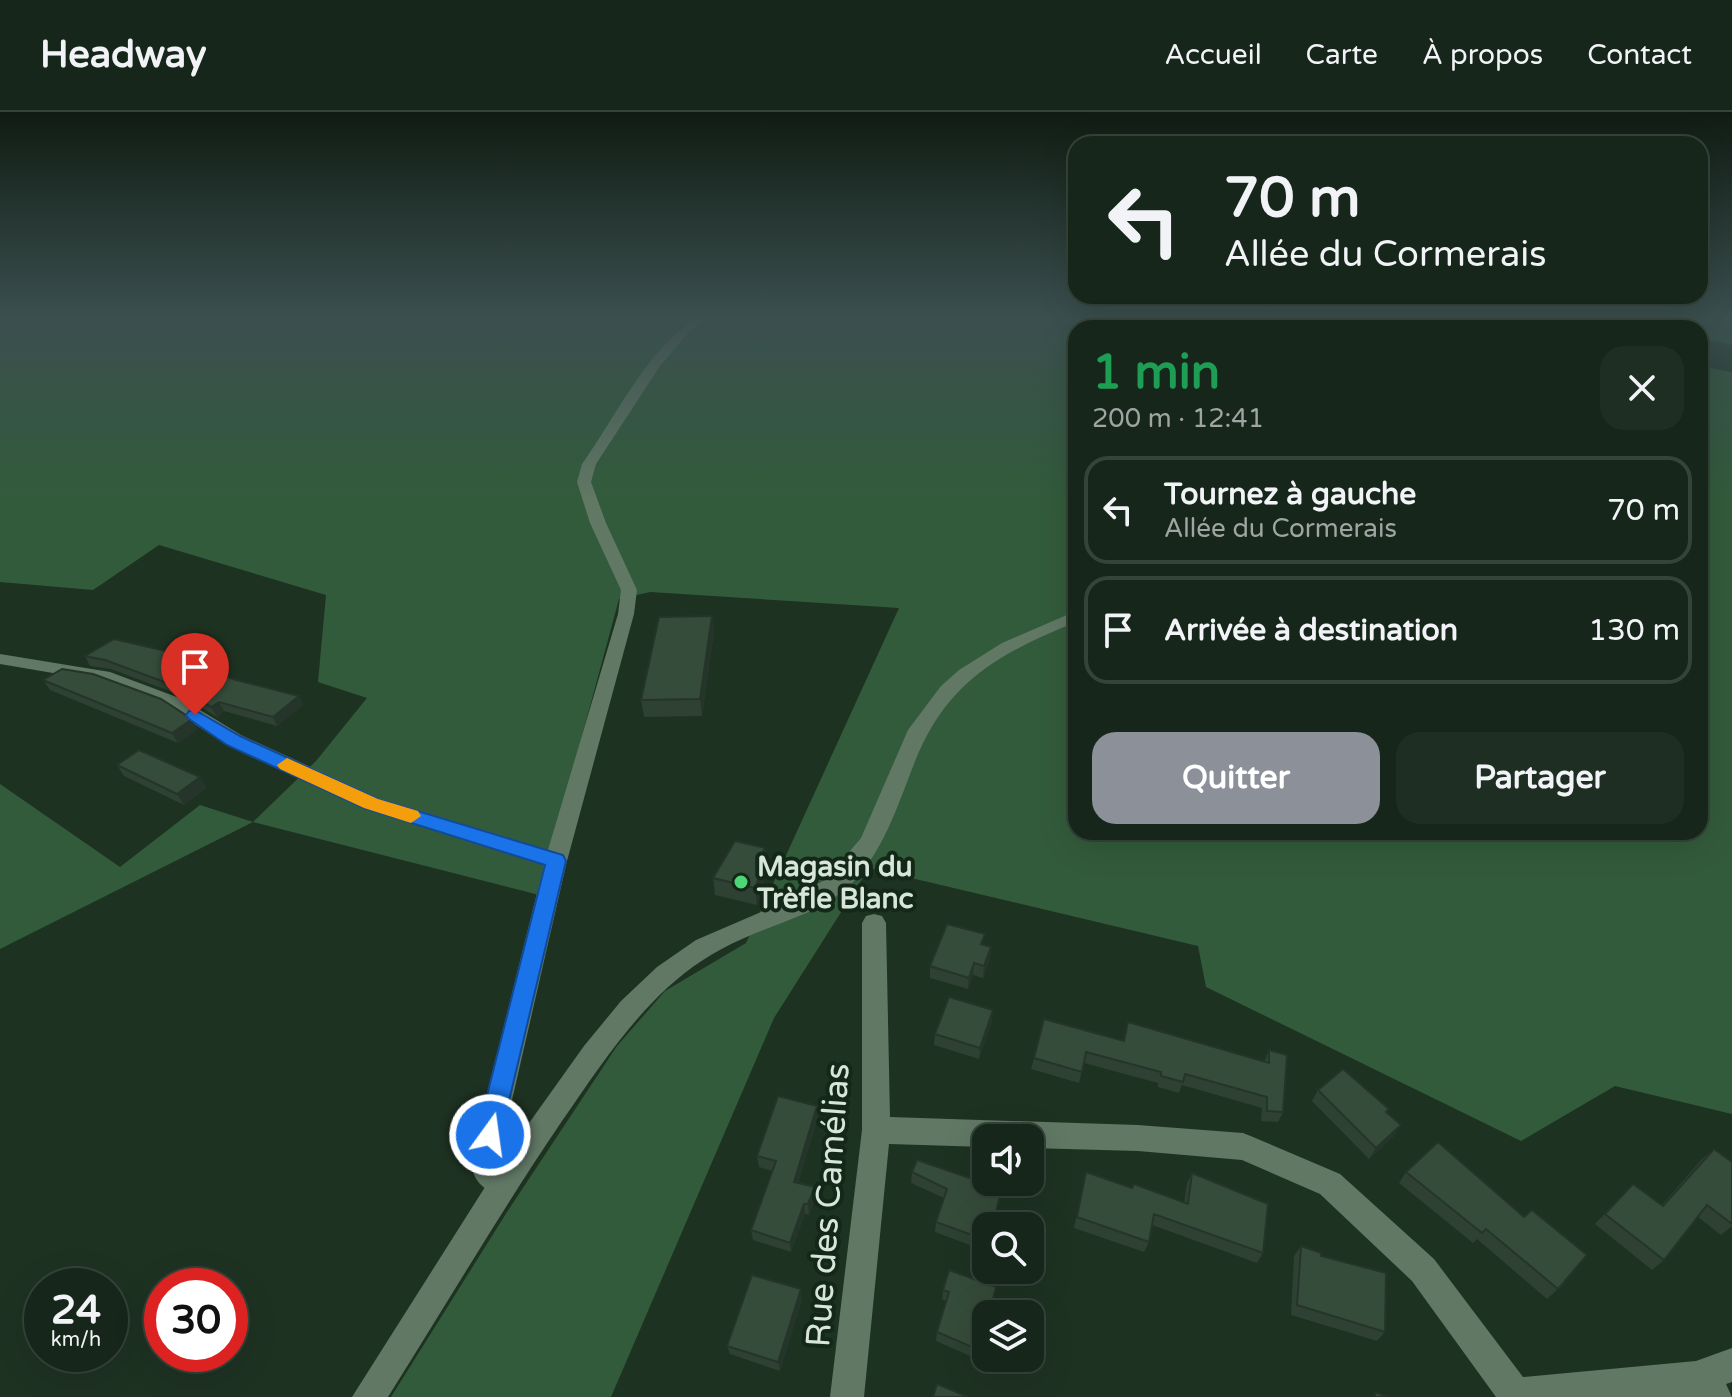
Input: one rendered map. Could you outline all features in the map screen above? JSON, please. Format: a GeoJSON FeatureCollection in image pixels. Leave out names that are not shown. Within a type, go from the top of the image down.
{"type":"FeatureCollection","features":[{"type":"Feature","properties":{"kind":"street"},"geometry":{"type":"LineString","coordinates":[[503,1184],[489,1178],[484,1169],[490,1135],[556,861],[607,689],[629,590],[598,523],[584,482],[589,464],[646,378]]}},
{"type":"Feature","properties":{"kind":"street"},"geometry":{"type":"LineString","coordinates":[[369,1397],[503,1184],[606,1035],[645,993],[701,949],[784,911],[843,879],[863,856],[877,832],[919,729],[944,693],[980,663],[1021,638],[1068,619]]}},
{"type":"Feature","properties":{"kind":"street"},"geometry":{"type":"LineString","coordinates":[[0,659],[104,676],[175,703],[234,740],[371,803],[556,861]]}},
{"type":"Feature","properties":{"kind":"street","name":"Rue des Camélias"},"geometry":{"type":"LineString","coordinates":[[847,1397],[876,1130],[874,923]]}},
{"type":"Feature","properties":{"kind":"street"},"geometry":{"type":"LineString","coordinates":[[876,1130],[1138,1138],[1243,1147],[1330,1184],[1423,1270],[1517,1396],[1706,1387],[1732,1365]]}},
{"type":"Feature","properties":{"kind":"green space"},"geometry":{"type":"Polygon","coordinates":[[[0,378],[1068,378],[1068,840],[1708,840],[1708,378],[1732,378],[1732,1114],[1615,1086],[1521,1141],[1206,987],[1198,946],[869,868],[774,1018],[611,1397],[391,1397],[507,1212],[617,1046],[665,991],[746,943],[899,608],[650,592],[619,599],[539,895],[253,822],[316,761],[367,698],[318,682],[326,595],[159,545],[93,590],[0,582],[0,378]]]}},
{"type":"Feature","properties":{"kind":"green space"},"geometry":{"type":"Polygon","coordinates":[[[0,784],[120,867],[200,805],[253,822],[0,949],[0,784]]]}},
{"type":"Feature","properties":{"kind":"building"},"geometry":{"type":"Polygon","coordinates":[[[712,616],[700,699],[641,700],[659,617],[712,616]]]}},
{"type":"Feature","properties":{"kind":"building"},"geometry":{"type":"Polygon","coordinates":[[[114,639],[170,652],[165,655],[236,680],[299,696],[273,717],[219,702],[211,707],[178,687],[105,660],[85,656],[114,639]]]}},
{"type":"Feature","properties":{"kind":"building"},"geometry":{"type":"Polygon","coordinates":[[[62,669],[93,674],[161,699],[192,719],[172,733],[43,680],[62,669]]]}},
{"type":"Feature","properties":{"kind":"building"},"geometry":{"type":"Polygon","coordinates":[[[139,750],[200,777],[177,794],[117,765],[139,750]]]}},
{"type":"Feature","properties":{"kind":"building"},"geometry":{"type":"Polygon","coordinates":[[[735,841],[765,848],[756,868],[762,869],[755,888],[713,878],[735,841]]]}},
{"type":"Feature","properties":{"kind":"building"},"geometry":{"type":"Polygon","coordinates":[[[947,924],[985,934],[981,944],[991,947],[984,966],[974,963],[969,978],[930,966],[947,924]]]}},
{"type":"Feature","properties":{"kind":"building"},"geometry":{"type":"Polygon","coordinates":[[[949,997],[993,1010],[980,1048],[935,1034],[949,997]]]}},
{"type":"Feature","properties":{"kind":"building"},"geometry":{"type":"Polygon","coordinates":[[[1044,1019],[1124,1041],[1128,1022],[1269,1063],[1269,1050],[1287,1055],[1283,1112],[1267,1111],[1267,1097],[1185,1074],[1183,1082],[1161,1076],[1161,1072],[1086,1052],[1082,1072],[1034,1058],[1044,1019]]]}},
{"type":"Feature","properties":{"kind":"building"},"geometry":{"type":"Polygon","coordinates":[[[1343,1069],[1389,1109],[1386,1112],[1401,1125],[1376,1148],[1318,1090],[1343,1069]]]}},
{"type":"Feature","properties":{"kind":"building"},"geometry":{"type":"Polygon","coordinates":[[[778,1096],[817,1106],[794,1182],[815,1187],[808,1204],[804,1204],[790,1243],[751,1230],[776,1161],[757,1156],[778,1096]]]}},
{"type":"Feature","properties":{"kind":"building"},"geometry":{"type":"Polygon","coordinates":[[[1438,1142],[1524,1217],[1532,1210],[1587,1255],[1558,1289],[1486,1229],[1482,1233],[1406,1172],[1438,1142]]]}},
{"type":"Feature","properties":{"kind":"building"},"geometry":{"type":"Polygon","coordinates":[[[1714,1149],[1732,1162],[1732,1224],[1707,1205],[1664,1260],[1605,1214],[1633,1184],[1663,1206],[1714,1149]]]}},
{"type":"Feature","properties":{"kind":"building"},"geometry":{"type":"Polygon","coordinates":[[[917,1160],[972,1179],[972,1196],[1000,1196],[996,1212],[972,1212],[972,1235],[936,1222],[947,1189],[912,1172],[917,1160]]]}},
{"type":"Feature","properties":{"kind":"building"},"geometry":{"type":"Polygon","coordinates":[[[1086,1172],[1132,1188],[1134,1184],[1188,1204],[1192,1173],[1268,1204],[1263,1253],[1154,1214],[1149,1242],[1077,1217],[1086,1172]]]}},
{"type":"Feature","properties":{"kind":"building"},"geometry":{"type":"Polygon","coordinates":[[[1301,1246],[1321,1253],[1321,1256],[1386,1273],[1385,1332],[1297,1305],[1301,1246]]]}},
{"type":"Feature","properties":{"kind":"building"},"geometry":{"type":"Polygon","coordinates":[[[949,1270],[972,1278],[972,1284],[996,1287],[993,1300],[972,1300],[972,1347],[937,1332],[949,1292],[943,1290],[949,1270]]]}},
{"type":"Feature","properties":{"kind":"building"},"geometry":{"type":"Polygon","coordinates":[[[752,1275],[801,1289],[778,1362],[727,1346],[752,1275]]]}},
{"type":"Feature","properties":{"kind":"building"},"geometry":{"type":"Polygon","coordinates":[[[937,1384],[968,1397],[933,1397],[937,1384]]]}},
{"type":"Feature","properties":{"kind":"slow traffic"},"geometry":{"type":"LineString","coordinates":[[287,765],[371,803],[411,816]]}},
{"type":"Feature","properties":{"kind":"place","name":"Magasin du Trèfle Blanc"},"geometry":{"type":"Point","coordinates":[741,882]}},
{"type":"Feature","properties":{"kind":"route"},"geometry":{"type":"LineString","coordinates":[[195,715],[234,740],[371,803],[556,861],[490,1135]]}}]}
